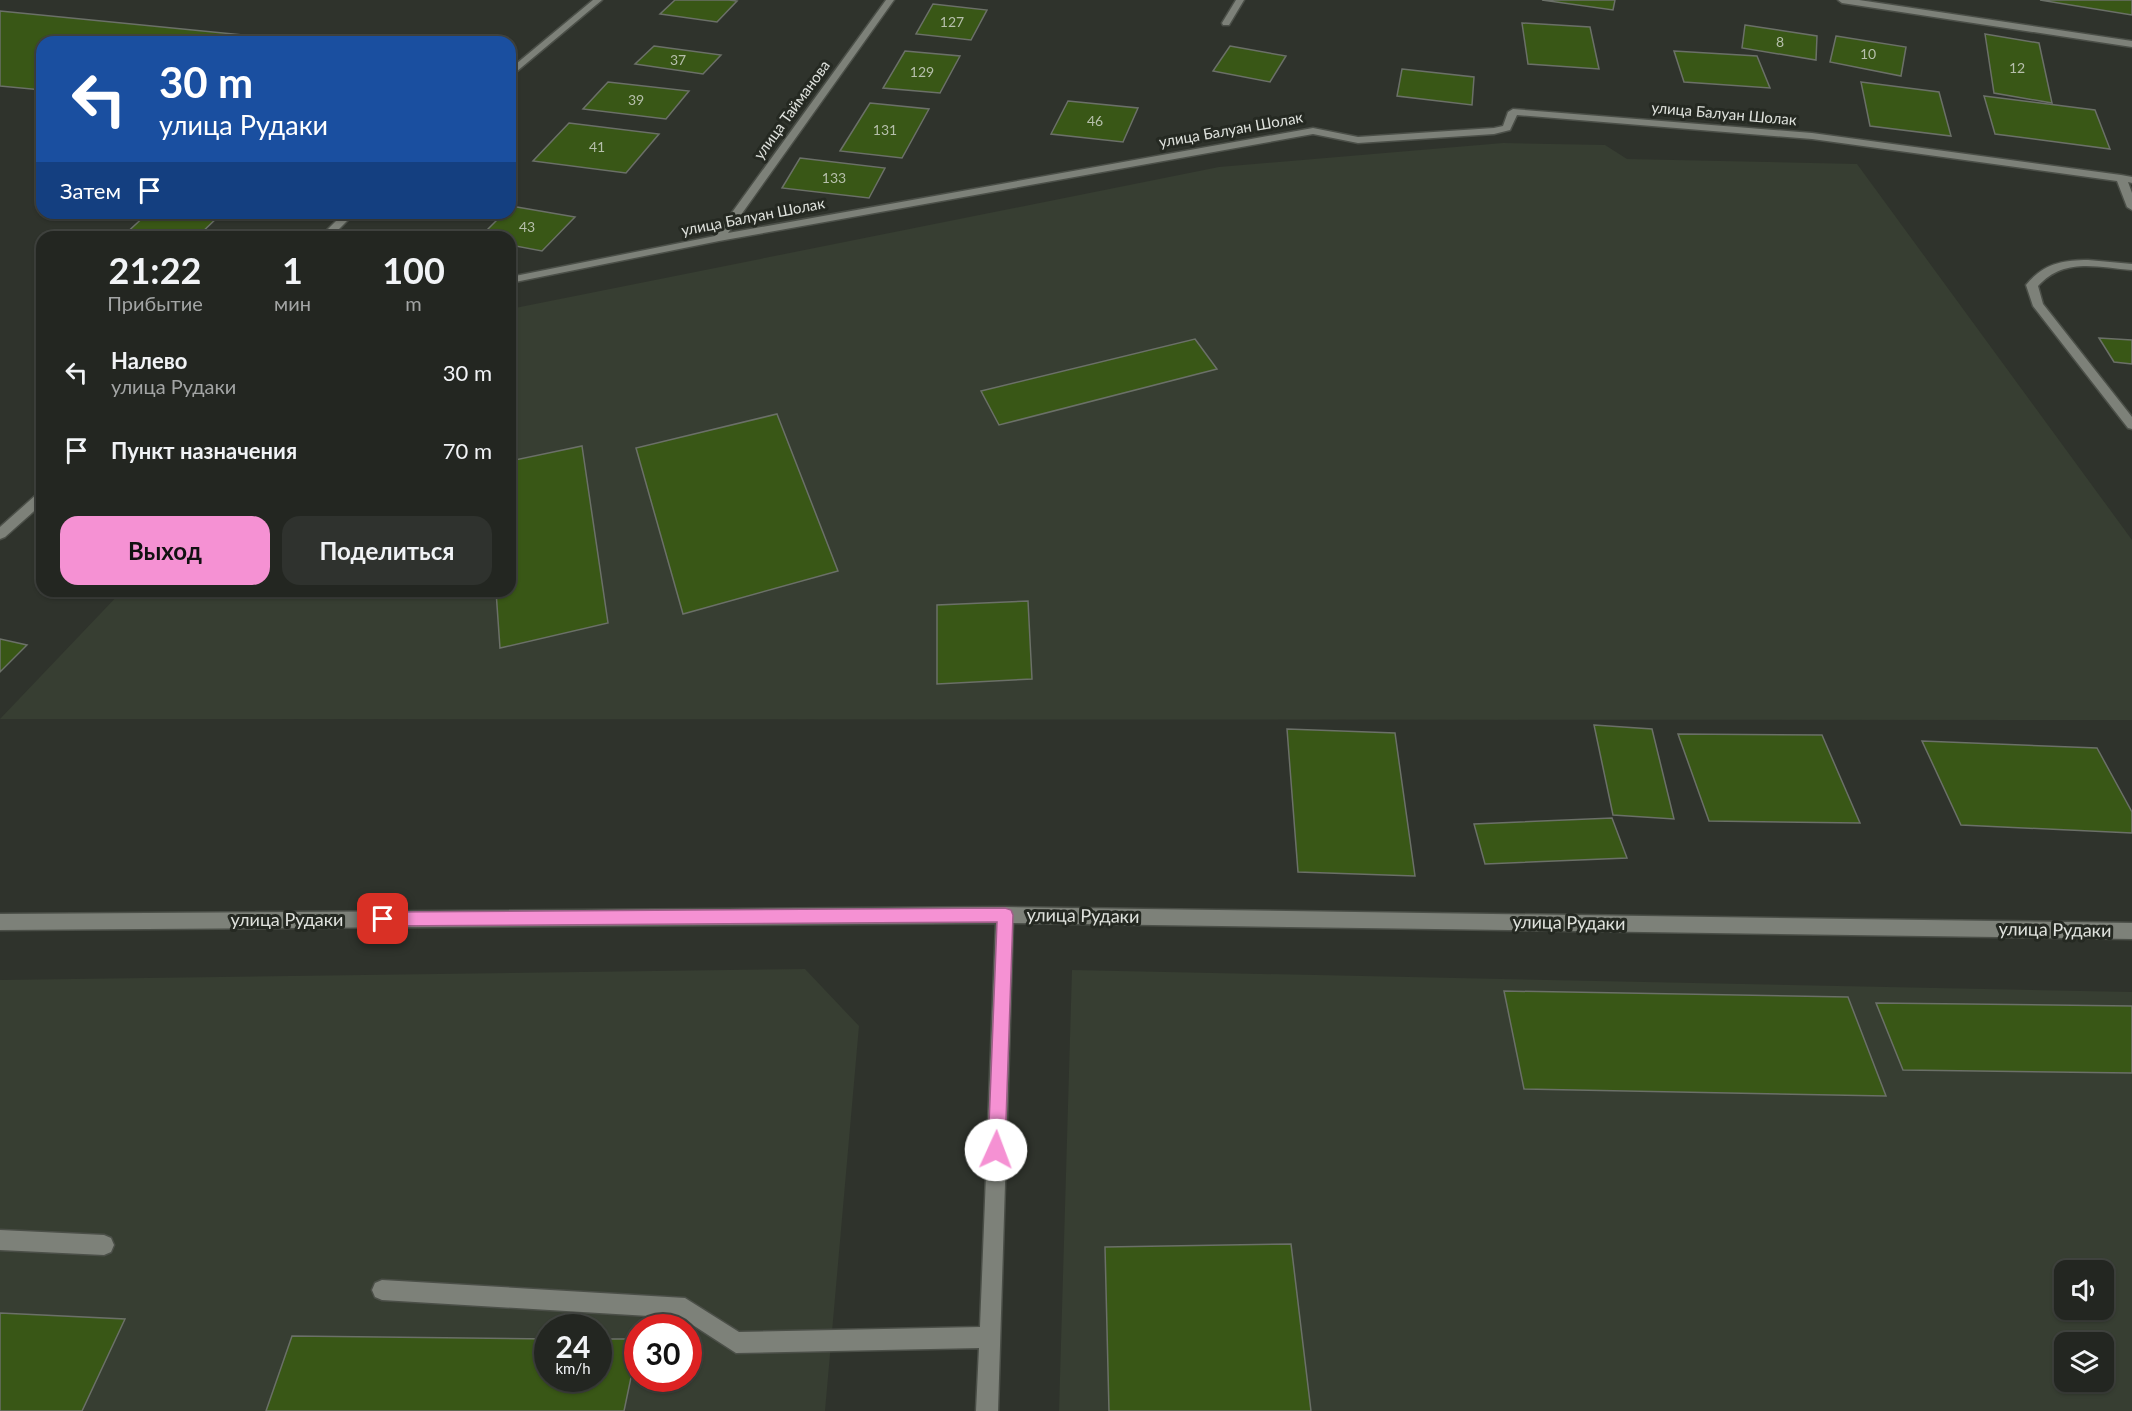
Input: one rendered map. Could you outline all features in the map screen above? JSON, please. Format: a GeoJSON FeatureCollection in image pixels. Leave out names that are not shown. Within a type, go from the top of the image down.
{"type":"FeatureCollection","features":[{"type":"Feature","properties":{"kind":"street"},"geometry":{"type":"LineString","coordinates":[[516,69],[598,0]]}},
{"type":"Feature","properties":{"kind":"street","name":"улица Тайманова"},"geometry":{"type":"LineString","coordinates":[[718,238],[890,0]]}},
{"type":"Feature","properties":{"kind":"street"},"geometry":{"type":"LineString","coordinates":[[1226,23],[1240,0]]}},
{"type":"Feature","properties":{"kind":"street"},"geometry":{"type":"LineString","coordinates":[[1842,0],[2132,44]]}},
{"type":"Feature","properties":{"kind":"street","name":"улица Балуан Шолак"},"geometry":{"type":"LineString","coordinates":[[516,279],[718,238],[1312,131],[1358,140],[1494,131],[1507,128],[1514,112],[1812,136],[2127,179]]}},
{"type":"Feature","properties":{"kind":"street"},"geometry":{"type":"LineString","coordinates":[[2127,179],[2132,207]]}},
{"type":"Feature","properties":{"kind":"street"},"geometry":{"type":"LineString","coordinates":[[331,231],[344,219]]}},
{"type":"Feature","properties":{"kind":"street"},"geometry":{"type":"LineString","coordinates":[[2132,267],[2087,263],[2055,267],[2045,272],[2032,285],[2037,304],[2132,425]]}},
{"type":"Feature","properties":{"kind":"street"},"geometry":{"type":"LineString","coordinates":[[0,534],[36,502]]}},
{"type":"Feature","properties":{"kind":"street","name":"улица Рудаки"},"geometry":{"type":"LineString","coordinates":[[987,1411],[1005,915]]}},
{"type":"Feature","properties":{"kind":"street","name":"улица Рудаки"},"geometry":{"type":"LineString","coordinates":[[0,922],[1005,915],[2132,931]]}},
{"type":"Feature","properties":{"kind":"street"},"geometry":{"type":"LineString","coordinates":[[0,1240],[104,1245]]}},
{"type":"Feature","properties":{"kind":"street"},"geometry":{"type":"LineString","coordinates":[[382,1290],[685,1308],[736,1343],[989,1337]]}},
{"type":"Feature","properties":{"kind":"shaded area"},"geometry":{"type":"Polygon","coordinates":[[[1503,143],[1605,145],[1627,159],[1857,164],[2132,540],[2132,720],[0,719],[116,597],[516,597],[516,308],[1219,167],[1503,143]]]}},
{"type":"Feature","properties":{"kind":"shaded area"},"geometry":{"type":"Polygon","coordinates":[[[805,969],[859,1026],[825,1411],[0,1411],[0,980],[805,969]]]}},
{"type":"Feature","properties":{"kind":"shaded area"},"geometry":{"type":"Polygon","coordinates":[[[1072,970],[2132,992],[2132,1411],[1059,1411],[1072,970]]]}},
{"type":"Feature","properties":{"kind":"building"},"geometry":{"type":"Polygon","coordinates":[[[675,0],[737,1],[717,22],[660,14],[675,0]]]}},
{"type":"Feature","properties":{"kind":"building"},"geometry":{"type":"Polygon","coordinates":[[[1542,0],[1615,0],[1613,10],[1542,0]]]}},
{"type":"Feature","properties":{"kind":"building"},"geometry":{"type":"Polygon","coordinates":[[[2040,0],[2132,0],[2132,15],[2040,0]]]}},
{"type":"Feature","properties":{"kind":"building"},"geometry":{"type":"Polygon","coordinates":[[[933,4],[987,10],[971,40],[916,34],[933,4]]]}},
{"type":"Feature","properties":{"kind":"building"},"geometry":{"type":"Polygon","coordinates":[[[0,11],[254,36],[36,36],[36,89],[0,86],[0,11]]]}},
{"type":"Feature","properties":{"kind":"building"},"geometry":{"type":"Polygon","coordinates":[[[1522,23],[1590,27],[1599,69],[1528,64],[1522,23]]]}},
{"type":"Feature","properties":{"kind":"building"},"geometry":{"type":"Polygon","coordinates":[[[1745,25],[1817,36],[1816,60],[1742,48],[1745,25]]]}},
{"type":"Feature","properties":{"kind":"building"},"geometry":{"type":"Polygon","coordinates":[[[1985,34],[2039,43],[2052,103],[1994,93],[1985,34]]]}},
{"type":"Feature","properties":{"kind":"building"},"geometry":{"type":"Polygon","coordinates":[[[1836,36],[1906,47],[1901,76],[1830,62],[1836,36]]]}},
{"type":"Feature","properties":{"kind":"building"},"geometry":{"type":"Polygon","coordinates":[[[654,46],[721,55],[703,74],[635,64],[654,46]]]}},
{"type":"Feature","properties":{"kind":"building"},"geometry":{"type":"Polygon","coordinates":[[[1230,46],[1286,56],[1270,82],[1213,71],[1230,46]]]}},
{"type":"Feature","properties":{"kind":"building"},"geometry":{"type":"Polygon","coordinates":[[[905,51],[960,56],[940,93],[883,88],[905,51]]]}},
{"type":"Feature","properties":{"kind":"building"},"geometry":{"type":"Polygon","coordinates":[[[1674,51],[1757,56],[1770,88],[1684,82],[1674,51]]]}},
{"type":"Feature","properties":{"kind":"building"},"geometry":{"type":"Polygon","coordinates":[[[1402,69],[1474,77],[1472,105],[1397,96],[1402,69]]]}},
{"type":"Feature","properties":{"kind":"building"},"geometry":{"type":"Polygon","coordinates":[[[608,82],[689,91],[666,119],[583,109],[608,82]]]}},
{"type":"Feature","properties":{"kind":"building"},"geometry":{"type":"Polygon","coordinates":[[[1861,82],[1939,92],[1951,136],[1870,126],[1861,82]]]}},
{"type":"Feature","properties":{"kind":"building"},"geometry":{"type":"Polygon","coordinates":[[[1984,96],[2095,110],[2110,149],[1995,134],[1984,96]]]}},
{"type":"Feature","properties":{"kind":"building"},"geometry":{"type":"Polygon","coordinates":[[[1068,101],[1138,108],[1123,142],[1051,134],[1068,101]]]}},
{"type":"Feature","properties":{"kind":"building"},"geometry":{"type":"Polygon","coordinates":[[[870,103],[929,109],[902,158],[840,151],[870,103]]]}},
{"type":"Feature","properties":{"kind":"building"},"geometry":{"type":"Polygon","coordinates":[[[569,123],[659,134],[626,173],[533,161],[569,123]]]}},
{"type":"Feature","properties":{"kind":"building"},"geometry":{"type":"Polygon","coordinates":[[[800,158],[885,168],[869,198],[782,188],[800,158]]]}},
{"type":"Feature","properties":{"kind":"building"},"geometry":{"type":"Polygon","coordinates":[[[516,207],[575,217],[542,251],[516,246],[516,231],[486,231],[498,219],[516,219],[516,207]]]}},
{"type":"Feature","properties":{"kind":"building"},"geometry":{"type":"Polygon","coordinates":[[[142,219],[216,219],[203,231],[128,231],[142,219]]]}},
{"type":"Feature","properties":{"kind":"building"},"geometry":{"type":"Polygon","coordinates":[[[2099,338],[2132,340],[2132,364],[2114,362],[2099,338]]]}},
{"type":"Feature","properties":{"kind":"building"},"geometry":{"type":"Polygon","coordinates":[[[1195,339],[1217,369],[999,425],[981,391],[1195,339]]]}},
{"type":"Feature","properties":{"kind":"building"},"geometry":{"type":"Polygon","coordinates":[[[777,414],[838,571],[683,614],[636,448],[777,414]]]}},
{"type":"Feature","properties":{"kind":"building"},"geometry":{"type":"Polygon","coordinates":[[[582,446],[608,623],[500,648],[496,597],[516,597],[516,460],[582,446]]]}},
{"type":"Feature","properties":{"kind":"building"},"geometry":{"type":"Polygon","coordinates":[[[1028,601],[1032,679],[937,684],[937,605],[1028,601]]]}},
{"type":"Feature","properties":{"kind":"building"},"geometry":{"type":"Polygon","coordinates":[[[0,639],[27,645],[0,672],[0,639]]]}},
{"type":"Feature","properties":{"kind":"building"},"geometry":{"type":"Polygon","coordinates":[[[1594,725],[1652,729],[1674,819],[1613,815],[1594,725]]]}},
{"type":"Feature","properties":{"kind":"building"},"geometry":{"type":"Polygon","coordinates":[[[1287,729],[1395,733],[1415,876],[1298,872],[1287,729]]]}},
{"type":"Feature","properties":{"kind":"building"},"geometry":{"type":"Polygon","coordinates":[[[1678,734],[1822,735],[1860,823],[1709,821],[1678,734]]]}},
{"type":"Feature","properties":{"kind":"building"},"geometry":{"type":"Polygon","coordinates":[[[1922,741],[2097,748],[2132,812],[2132,833],[1961,825],[1922,741]]]}},
{"type":"Feature","properties":{"kind":"building"},"geometry":{"type":"Polygon","coordinates":[[[1612,818],[1627,858],[1485,864],[1474,824],[1612,818]]]}},
{"type":"Feature","properties":{"kind":"building"},"geometry":{"type":"Polygon","coordinates":[[[1504,991],[1848,997],[1886,1096],[1524,1089],[1504,991]]]}},
{"type":"Feature","properties":{"kind":"building"},"geometry":{"type":"Polygon","coordinates":[[[1876,1003],[2132,1006],[2132,1073],[1903,1070],[1876,1003]]]}},
{"type":"Feature","properties":{"kind":"building"},"geometry":{"type":"Polygon","coordinates":[[[1291,1244],[1311,1411],[1109,1411],[1105,1247],[1291,1244]]]}},
{"type":"Feature","properties":{"kind":"building"},"geometry":{"type":"Polygon","coordinates":[[[0,1313],[125,1319],[82,1411],[0,1411],[0,1313]]]}},
{"type":"Feature","properties":{"kind":"building"},"geometry":{"type":"Polygon","coordinates":[[[292,1336],[534,1339],[534,1392],[612,1392],[612,1339],[624,1339],[624,1392],[628,1392],[624,1411],[266,1411],[292,1336]]]}},
{"type":"Feature","properties":{"kind":"route"},"geometry":{"type":"LineString","coordinates":[[383,919],[1005,915],[996,1150]]}}]}
